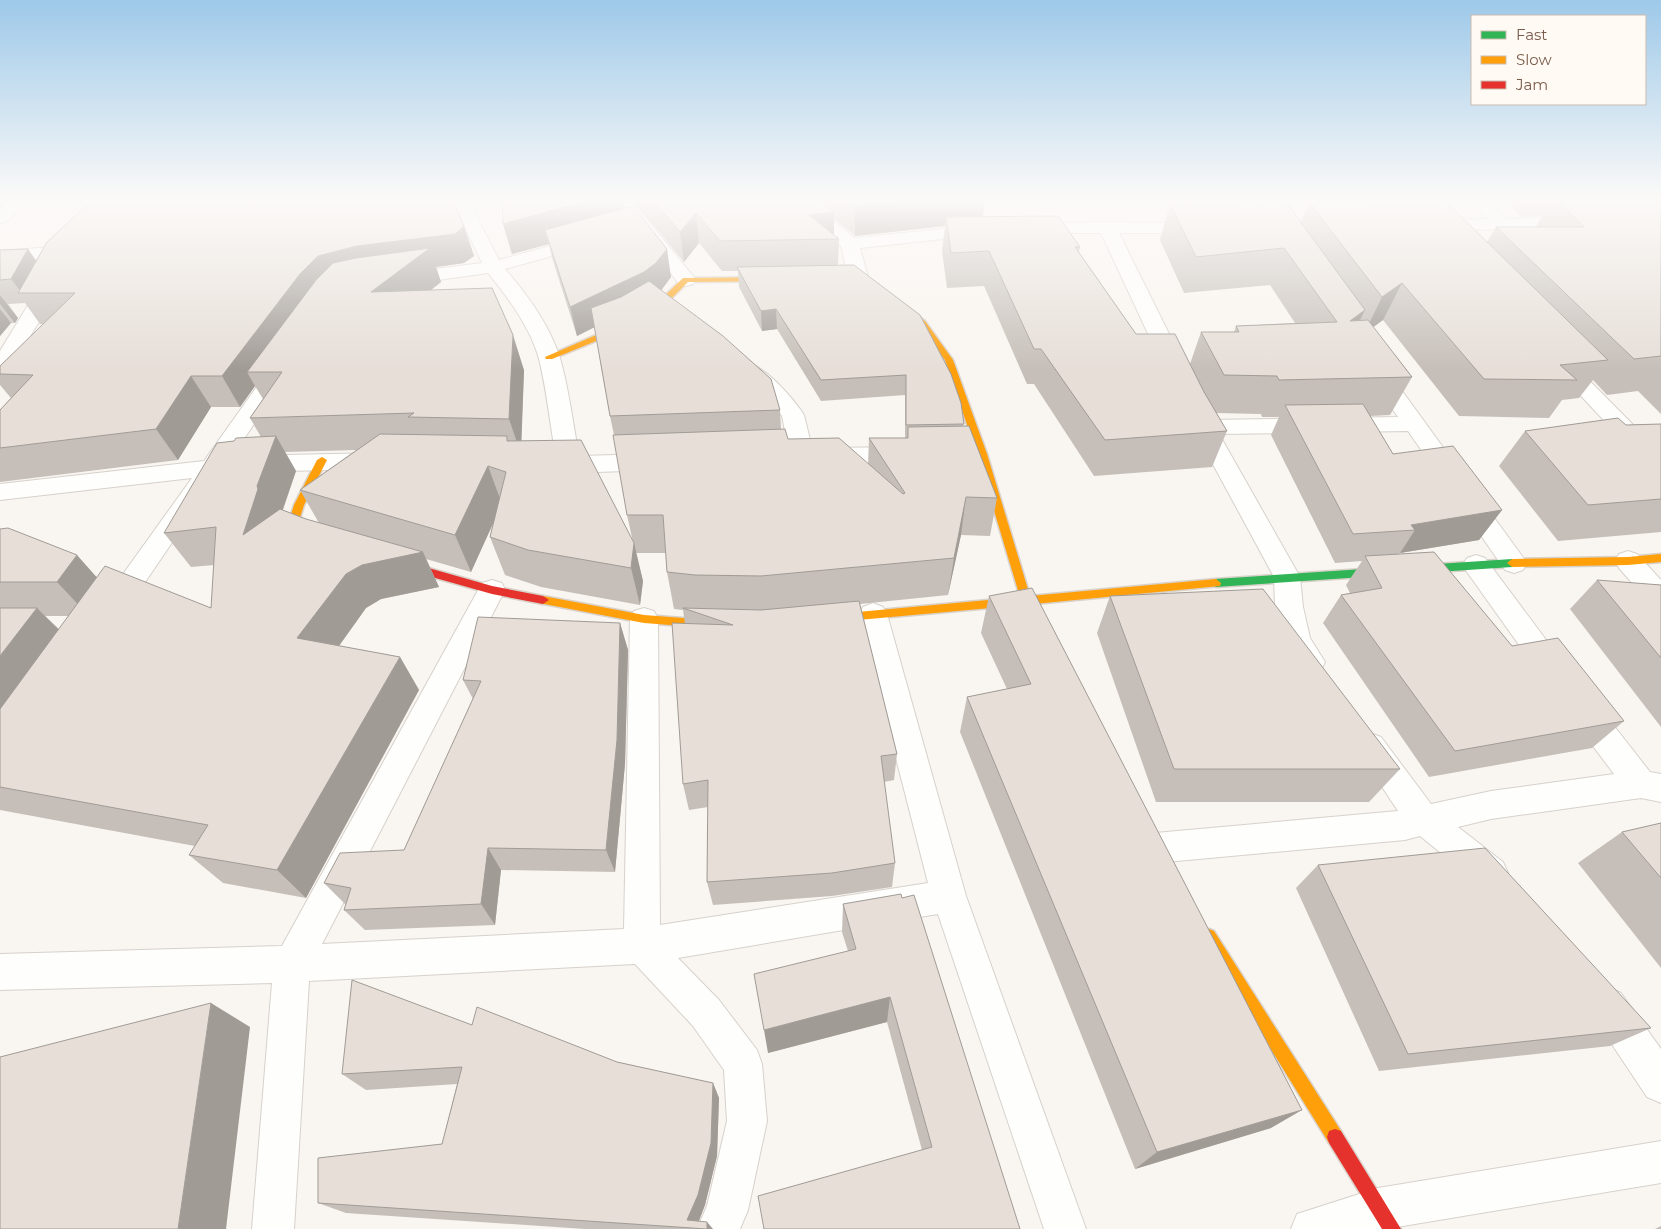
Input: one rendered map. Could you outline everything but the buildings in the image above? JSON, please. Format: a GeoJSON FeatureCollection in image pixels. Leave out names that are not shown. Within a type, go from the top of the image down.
{"type":"FeatureCollection","features":[{"type":"Feature","properties":{"kind":"street"},"geometry":{"type":"LineString","coordinates":[[0,257],[22,255]]}},
{"type":"Feature","properties":{"kind":"street"},"geometry":{"type":"LineString","coordinates":[[0,367],[37,309],[64,255]]}},
{"type":"Feature","properties":{"kind":"street"},"geometry":{"type":"LineString","coordinates":[[487,255],[493,267],[517,295],[530,316],[549,357],[569,465]]}},
{"type":"Feature","properties":{"kind":"street"},"geometry":{"type":"LineString","coordinates":[[379,282],[493,267],[535,255]]}},
{"type":"Feature","properties":{"kind":"street"},"geometry":{"type":"LineString","coordinates":[[666,255],[686,280]]}},
{"type":"Feature","properties":{"kind":"street"},"geometry":{"type":"LineString","coordinates":[[853,255],[858,279]]}},
{"type":"Feature","properties":{"kind":"street"},"geometry":{"type":"LineString","coordinates":[[1121,255],[1203,427],[1288,577],[1290,607],[1296,640],[1328,689]]}},
{"type":"Feature","properties":{"kind":"street"},"geometry":{"type":"LineString","coordinates":[[686,280],[791,278]]}},
{"type":"Feature","properties":{"kind":"street"},"geometry":{"type":"LineString","coordinates":[[549,357],[668,311],[686,280]]}},
{"type":"Feature","properties":{"kind":"street"},"geometry":{"type":"LineString","coordinates":[[890,300],[922,323],[950,360],[972,454],[1026,600],[1040,627]]}},
{"type":"Feature","properties":{"kind":"street"},"geometry":{"type":"LineString","coordinates":[[9,311],[37,309]]}},
{"type":"Feature","properties":{"kind":"street"},"geometry":{"type":"LineString","coordinates":[[1545,347],[1661,467]]}},
{"type":"Feature","properties":{"kind":"street"},"geometry":{"type":"LineString","coordinates":[[98,629],[295,348]]}},
{"type":"Feature","properties":{"kind":"street"},"geometry":{"type":"LineString","coordinates":[[1362,351],[1514,563]]}},
{"type":"Feature","properties":{"kind":"street"},"geometry":{"type":"LineString","coordinates":[[732,357],[755,374],[775,393],[793,415],[793,456],[932,455]]}},
{"type":"Feature","properties":{"kind":"street"},"geometry":{"type":"LineString","coordinates":[[1203,427],[1413,424]]}},
{"type":"Feature","properties":{"kind":"street"},"geometry":{"type":"LineString","coordinates":[[322,460],[299,505],[294,521],[302,532],[328,542]]}},
{"type":"Feature","properties":{"kind":"street"},"geometry":{"type":"LineString","coordinates":[[0,492],[213,466],[322,460],[401,462]]}},
{"type":"Feature","properties":{"kind":"street"},"geometry":{"type":"LineString","coordinates":[[540,464],[569,465],[676,461]]}},
{"type":"Feature","properties":{"kind":"street"},"geometry":{"type":"LineString","coordinates":[[814,620],[1288,577],[1514,563],[1661,558]]}},
{"type":"Feature","properties":{"kind":"street"},"geometry":{"type":"LineString","coordinates":[[382,559],[492,590],[644,619],[700,625],[737,626]]}},
{"type":"Feature","properties":{"kind":"street"},"geometry":{"type":"LineString","coordinates":[[1628,560],[1661,598]]}},
{"type":"Feature","properties":{"kind":"street"},"geometry":{"type":"LineString","coordinates":[[1476,565],[1555,674],[1651,786]]}},
{"type":"Feature","properties":{"kind":"street"},"geometry":{"type":"LineString","coordinates":[[273,1229],[292,964],[492,590]]}},
{"type":"Feature","properties":{"kind":"street"},"geometry":{"type":"LineString","coordinates":[[873,614],[949,896],[1065,1229]]}},
{"type":"Feature","properties":{"kind":"street"},"geometry":{"type":"LineString","coordinates":[[644,619],[642,946],[706,1013],[742,1064],[747,1121],[727,1210],[718,1229]]}},
{"type":"Feature","properties":{"kind":"street"},"geometry":{"type":"LineString","coordinates":[[1351,720],[1424,820],[1514,892]]}},
{"type":"Feature","properties":{"kind":"street"},"geometry":{"type":"LineString","coordinates":[[1155,848],[1405,825],[1491,805],[1651,786]]}},
{"type":"Feature","properties":{"kind":"street"},"geometry":{"type":"LineString","coordinates":[[0,972],[292,964],[642,946],[949,896]]}},
{"type":"Feature","properties":{"kind":"street"},"geometry":{"type":"LineString","coordinates":[[1201,923],[1385,1219]]}},
{"type":"Feature","properties":{"kind":"street"},"geometry":{"type":"LineString","coordinates":[[1591,980],[1661,1083]]}},
{"type":"Feature","properties":{"kind":"street"},"geometry":{"type":"LineString","coordinates":[[1312,1229],[1385,1219],[1661,1162]]}},
{"type":"Feature","properties":{"kind":"traffic: fast"},"geometry":{"type":"LineString","coordinates":[[1216,583],[1512,563]]}},
{"type":"Feature","properties":{"kind":"traffic: slow"},"geometry":{"type":"LineString","coordinates":[[549,357],[620,328],[660,305],[686,280],[777,279]]}},
{"type":"Feature","properties":{"kind":"traffic: slow"},"geometry":{"type":"LineString","coordinates":[[900,307],[922,323],[949,360],[982,454],[1026,600],[1034,615]]}},
{"type":"Feature","properties":{"kind":"traffic: slow"},"geometry":{"type":"LineString","coordinates":[[318,538],[302,532],[294,521],[299,505],[322,460]]}},
{"type":"Feature","properties":{"kind":"traffic: slow"},"geometry":{"type":"LineString","coordinates":[[1512,563],[1628,561],[1661,558]]}},
{"type":"Feature","properties":{"kind":"traffic: slow"},"geometry":{"type":"LineString","coordinates":[[825,619],[1216,583]]}},
{"type":"Feature","properties":{"kind":"traffic: slow"},"geometry":{"type":"LineString","coordinates":[[543,600],[644,619],[722,625]]}},
{"type":"Feature","properties":{"kind":"traffic: slow"},"geometry":{"type":"LineString","coordinates":[[1209,936],[1335,1137]]}},
{"type":"Feature","properties":{"kind":"traffic: jam"},"geometry":{"type":"LineString","coordinates":[[397,563],[492,590],[543,600]]}},
{"type":"Feature","properties":{"kind":"traffic: jam"},"geometry":{"type":"LineString","coordinates":[[1335,1137],[1392,1229]]}}]}
